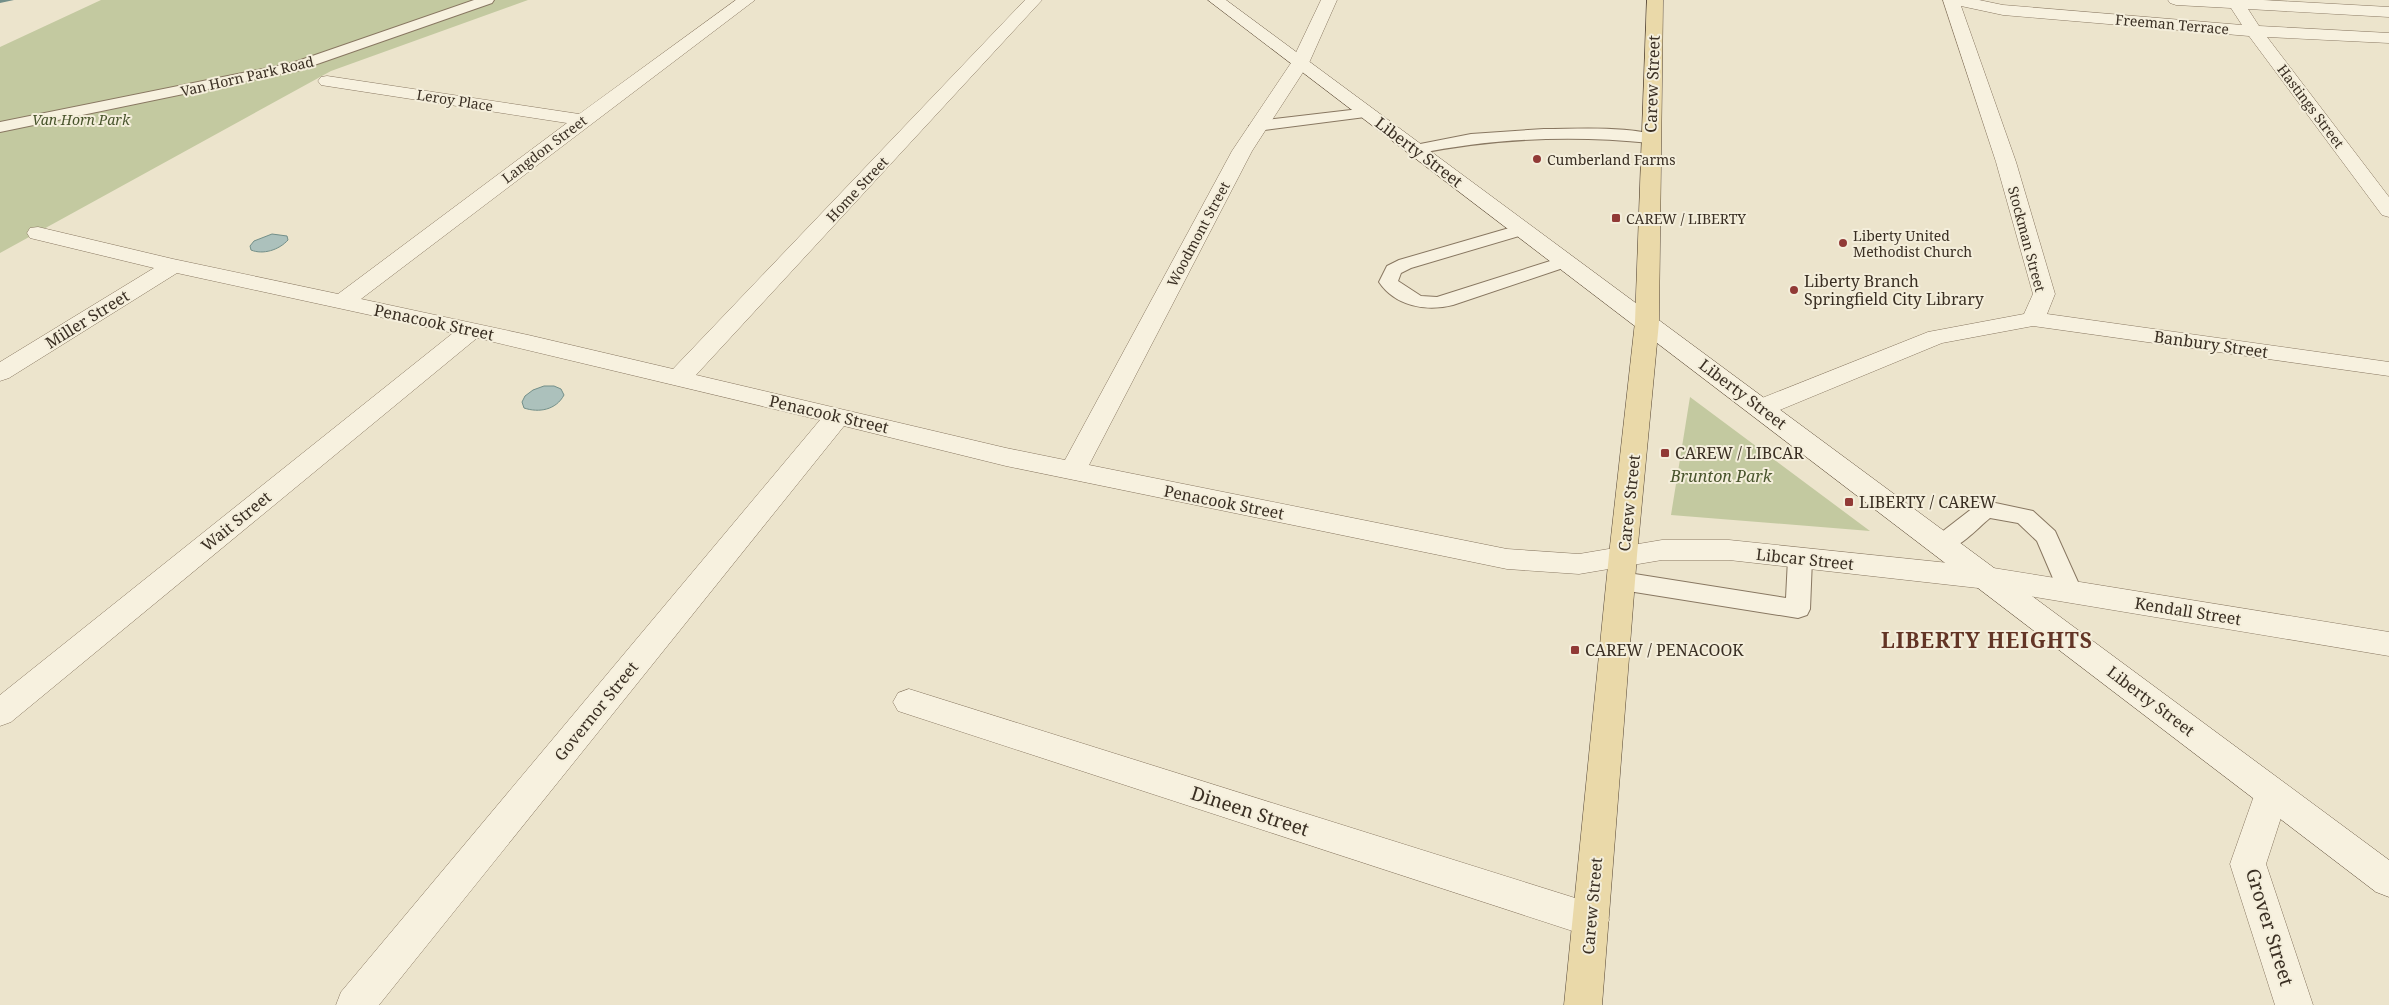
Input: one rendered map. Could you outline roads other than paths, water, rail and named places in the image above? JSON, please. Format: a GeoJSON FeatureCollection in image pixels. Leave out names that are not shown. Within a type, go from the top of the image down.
{"type":"FeatureCollection","features":[{"type":"Feature","properties":{"kind":"main road","name":"Carew Street"},"geometry":{"type":"LineString","coordinates":[[1583,1005],[1622,568],[1647,322],[1655,0]]}},
{"type":"Feature","properties":{"kind":"street","name":"Langdon Street"},"geometry":{"type":"LineString","coordinates":[[343,302],[583,120],[747,0]]}},
{"type":"Feature","properties":{"kind":"street","name":"Home Street"},"geometry":{"type":"LineString","coordinates":[[679,378],[1034,0]]}},
{"type":"Feature","properties":{"kind":"street","name":"Liberty Street"},"geometry":{"type":"LineString","coordinates":[[1216,0],[2389,880]]}},
{"type":"Feature","properties":{"kind":"street","name":"Woodmont Street"},"geometry":{"type":"LineString","coordinates":[[1072,471],[1242,151],[1300,63],[1329,0]]}},
{"type":"Feature","properties":{"kind":"street","name":"Stockman Street"},"geometry":{"type":"LineString","coordinates":[[1951,0],[2006,162],[2044,294],[2033,318]]}},
{"type":"Feature","properties":{"kind":"street","name":"Freeman Terrace"},"geometry":{"type":"LineString","coordinates":[[1956,0],[2003,10],[2254,30],[2389,38]]}},
{"type":"Feature","properties":{"kind":"street","name":"Freeman Terrace"},"geometry":{"type":"LineString","coordinates":[[2176,0],[2389,12]]}},
{"type":"Feature","properties":{"kind":"street","name":"Hastings Street"},"geometry":{"type":"LineString","coordinates":[[2235,2],[2389,212]]}},
{"type":"Feature","properties":{"kind":"street","name":"Leroy Place"},"geometry":{"type":"LineString","coordinates":[[327,80],[583,120]]}},
{"type":"Feature","properties":{"kind":"street","name":"Penacook Street"},"geometry":{"type":"LineString","coordinates":[[38,233],[173,266],[472,330],[1072,471],[1507,559],[1622,568]]}},
{"type":"Feature","properties":{"kind":"street","name":"Miller Street"},"geometry":{"type":"LineString","coordinates":[[0,373],[173,266]]}},
{"type":"Feature","properties":{"kind":"street","name":"Banbury Street"},"geometry":{"type":"LineString","coordinates":[[2033,318],[2389,369]]}},
{"type":"Feature","properties":{"kind":"street"},"geometry":{"type":"LineString","coordinates":[[1761,408],[1936,337],[2033,318]]}},
{"type":"Feature","properties":{"kind":"street","name":"Wait Street"},"geometry":{"type":"LineString","coordinates":[[0,713],[472,330]]}},
{"type":"Feature","properties":{"kind":"street","name":"Governor Street"},"geometry":{"type":"LineString","coordinates":[[355,1005],[838,416]]}},
{"type":"Feature","properties":{"kind":"street","name":"Libcar Street"},"geometry":{"type":"LineString","coordinates":[[1622,568],[1662,550],[1730,550],[1800,560],[1987,578]]}},
{"type":"Feature","properties":{"kind":"street","name":"Kendall Street"},"geometry":{"type":"LineString","coordinates":[[1987,578],[2389,644]]}},
{"type":"Feature","properties":{"kind":"street","name":"Dineen Street"},"geometry":{"type":"LineString","coordinates":[[909,702],[1591,920]]}},
{"type":"Feature","properties":{"kind":"street","name":"Grover Street"},"geometry":{"type":"LineString","coordinates":[[2272,793],[2248,864],[2294,1005]]}},
{"type":"Feature","properties":{"kind":"lane","name":"Van Horn Park Road"},"geometry":{"type":"LineString","coordinates":[[0,127],[295,68],[487,0]]}},
{"type":"Feature","properties":{"kind":"lane"},"geometry":{"type":"LineString","coordinates":[[1257,126],[1368,113]]}},
{"type":"Feature","properties":{"kind":"lane"},"geometry":{"type":"LineString","coordinates":[[1416,149],[1478,138],[1547,134],[1598,133],[1651,138]]}},
{"type":"Feature","properties":{"kind":"lane"},"geometry":{"type":"LineString","coordinates":[[1522,229],[1405,264],[1393,270],[1388,282],[1413,301],[1432,304],[1566,262]]}},
{"type":"Feature","properties":{"kind":"lane"},"geometry":{"type":"LineString","coordinates":[[1942,544],[1986,509],[2025,517],[2047,537],[2070,591]]}},
{"type":"Feature","properties":{"kind":"lane"},"geometry":{"type":"LineString","coordinates":[[1622,568],[1798,609],[1800,560]]}},
{"type":"Feature","properties":{"kind":"water"},"geometry":{"type":"Polygon","coordinates":[[[272,234],[287,236],[288,240],[271,251],[251,250],[250,246],[254,241],[272,234]]]}},
{"type":"Feature","properties":{"kind":"water"},"geometry":{"type":"Polygon","coordinates":[[[544,386],[554,386],[561,389],[564,395],[561,400],[547,409],[535,410],[524,408],[522,402],[525,396],[533,390],[544,386]]]}},
{"type":"Feature","properties":{"kind":"waterway"},"geometry":{"type":"LineString","coordinates":[[0,1],[10,0]]}},
{"type":"Feature","properties":{"kind":"place","name":"Cumberland Farms"},"geometry":{"type":"Point","coordinates":[1537,159]}},
{"type":"Feature","properties":{"kind":"place","name":"CAREW / LIBERTY"},"geometry":{"type":"Point","coordinates":[1616,218]}},
{"type":"Feature","properties":{"kind":"place","name":"Liberty United Methodist Church"},"geometry":{"type":"Point","coordinates":[1843,243]}},
{"type":"Feature","properties":{"kind":"place","name":"Liberty Branch Springfield City Library"},"geometry":{"type":"Point","coordinates":[1794,290]}},
{"type":"Feature","properties":{"kind":"place","name":"CAREW / LIBCAR"},"geometry":{"type":"Point","coordinates":[1665,453]}},
{"type":"Feature","properties":{"kind":"place","name":"LIBERTY / CAREW"},"geometry":{"type":"Point","coordinates":[1849,502]}},
{"type":"Feature","properties":{"kind":"place","name":"CAREW / PENACOOK"},"geometry":{"type":"Point","coordinates":[1575,650]}},
{"type":"Feature","properties":{"kind":"district","name":"LIBERTY HEIGHTS"},"geometry":{"type":"Point","coordinates":[1987,640]}},
{"type":"Feature","properties":{"kind":"park label","name":"Van Horn Park"},"geometry":{"type":"Point","coordinates":[81,119]}},
{"type":"Feature","properties":{"kind":"park label","name":"Brunton Park"},"geometry":{"type":"Point","coordinates":[1721,476]}}]}
